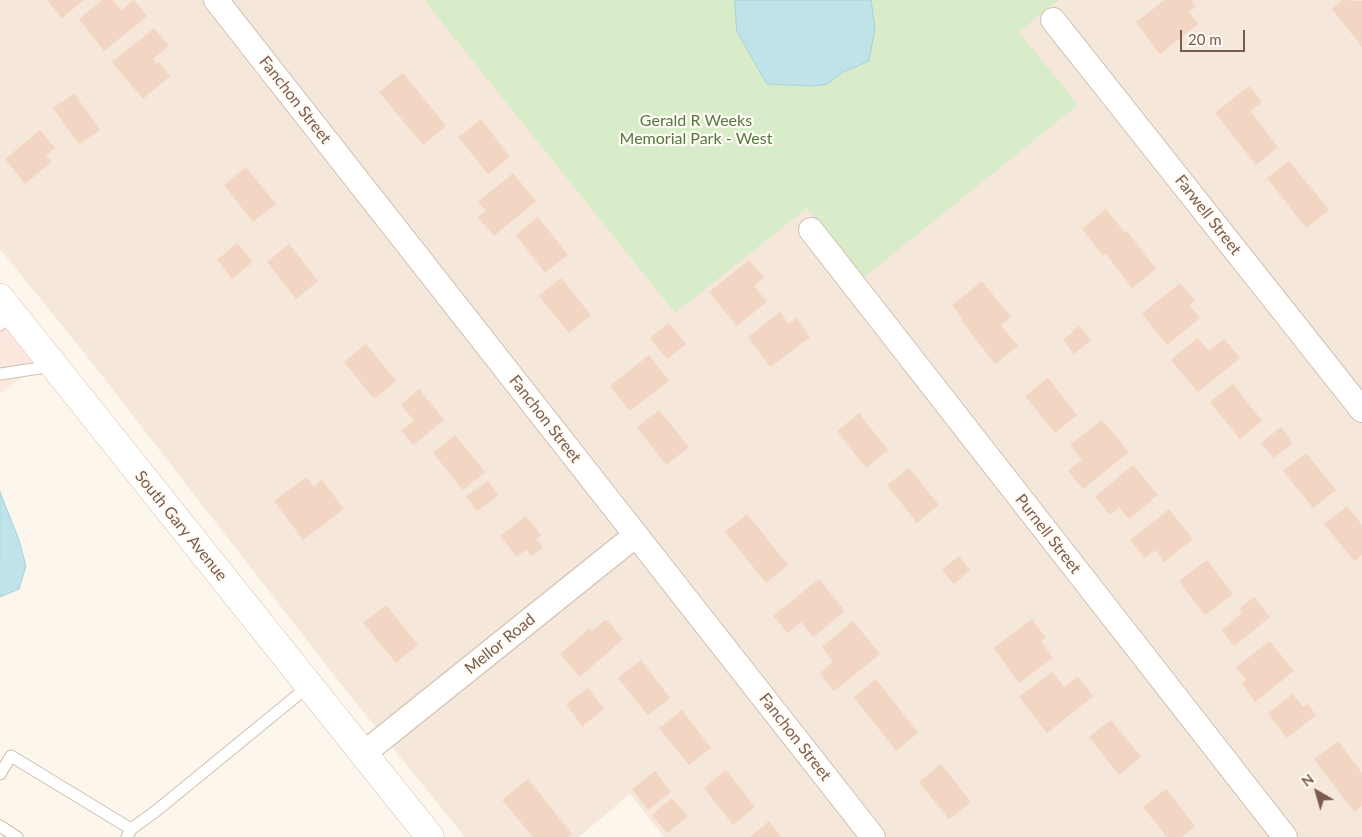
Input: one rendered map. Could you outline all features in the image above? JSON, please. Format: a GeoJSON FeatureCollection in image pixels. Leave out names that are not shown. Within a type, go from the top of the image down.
{"type":"FeatureCollection","features":[{"type":"Feature","properties":{"kind":"main road","name":"South Gary Avenue"},"geometry":{"type":"LineString","coordinates":[[3,311],[54,366],[430,837]]}},
{"type":"Feature","properties":{"kind":"street","name":"Fanchon Street"},"geometry":{"type":"LineString","coordinates":[[216,0],[873,837]]}},
{"type":"Feature","properties":{"kind":"street","name":"Farwell Street"},"geometry":{"type":"LineString","coordinates":[[1053,20],[1362,410]]}},
{"type":"Feature","properties":{"kind":"street","name":"Purnell Street"},"geometry":{"type":"LineString","coordinates":[[810,230],[1285,837]]}},
{"type":"Feature","properties":{"kind":"street","name":"Mellor Road"},"geometry":{"type":"LineString","coordinates":[[363,754],[636,535]]}},
{"type":"Feature","properties":{"kind":"lane"},"geometry":{"type":"LineString","coordinates":[[0,374],[54,366]]}},
{"type":"Feature","properties":{"kind":"lane"},"geometry":{"type":"LineString","coordinates":[[0,774],[11,756],[129,833],[310,685]]}},
{"type":"Feature","properties":{"kind":"lane"},"geometry":{"type":"LineString","coordinates":[[0,826],[17,837]]}},
{"type":"Feature","properties":{"kind":"shaded area"},"geometry":{"type":"Polygon","coordinates":[[[0,0],[1362,0],[1362,837],[664,837],[630,794],[579,837],[465,837],[348,693],[82,350],[0,249],[0,0]]]}},
{"type":"Feature","properties":{"kind":"shaded area"},"geometry":{"type":"Polygon","coordinates":[[[0,307],[43,361],[0,394],[0,307]]]}},
{"type":"Feature","properties":{"kind":"green space","name":"Gerald R Weeks Memorial Park - West"},"geometry":{"type":"Polygon","coordinates":[[[424,0],[1058,0],[1019,32],[1078,105],[863,278],[807,208],[675,313],[424,0]]]}},
{"type":"Feature","properties":{"kind":"water"},"geometry":{"type":"Polygon","coordinates":[[[735,0],[871,0],[875,28],[869,61],[843,72],[827,84],[813,86],[767,84],[737,32],[735,0]]]}},
{"type":"Feature","properties":{"kind":"water"},"geometry":{"type":"Polygon","coordinates":[[[0,492],[19,540],[26,566],[19,589],[0,597],[0,492]]]}},
{"type":"Feature","properties":{"kind":"building"},"geometry":{"type":"Polygon","coordinates":[[[47,0],[84,0],[62,18],[47,0]]]}},
{"type":"Feature","properties":{"kind":"building"},"geometry":{"type":"Polygon","coordinates":[[[103,0],[113,0],[121,11],[134,0],[147,16],[104,51],[79,19],[103,0]]]}},
{"type":"Feature","properties":{"kind":"building"},"geometry":{"type":"Polygon","coordinates":[[[1165,0],[1191,0],[1196,7],[1189,12],[1198,24],[1160,54],[1136,22],[1165,0]]]}},
{"type":"Feature","properties":{"kind":"building"},"geometry":{"type":"Polygon","coordinates":[[[1342,0],[1362,1],[1362,47],[1332,9],[1342,0]]]}},
{"type":"Feature","properties":{"kind":"building"},"geometry":{"type":"Polygon","coordinates":[[[154,28],[169,46],[153,59],[156,64],[159,62],[170,76],[143,99],[112,62],[154,28]]]}},
{"type":"Feature","properties":{"kind":"building"},"geometry":{"type":"Polygon","coordinates":[[[403,73],[446,126],[423,145],[379,92],[403,73]]]}},
{"type":"Feature","properties":{"kind":"building"},"geometry":{"type":"Polygon","coordinates":[[[1249,86],[1262,102],[1250,111],[1278,147],[1256,165],[1215,113],[1249,86]]]}},
{"type":"Feature","properties":{"kind":"building"},"geometry":{"type":"Polygon","coordinates":[[[74,93],[100,130],[79,144],[53,108],[74,93]]]}},
{"type":"Feature","properties":{"kind":"building"},"geometry":{"type":"Polygon","coordinates":[[[481,119],[510,157],[488,174],[458,137],[481,119]]]}},
{"type":"Feature","properties":{"kind":"building"},"geometry":{"type":"Polygon","coordinates":[[[40,130],[55,148],[46,155],[52,162],[25,184],[5,159],[40,130]]]}},
{"type":"Feature","properties":{"kind":"building"},"geometry":{"type":"Polygon","coordinates":[[[1289,161],[1329,210],[1306,228],[1267,178],[1289,161]]]}},
{"type":"Feature","properties":{"kind":"building"},"geometry":{"type":"Polygon","coordinates":[[[246,167],[276,204],[253,222],[224,185],[246,167]]]}},
{"type":"Feature","properties":{"kind":"building"},"geometry":{"type":"Polygon","coordinates":[[[513,173],[536,201],[494,236],[478,217],[486,211],[478,202],[513,173]]]}},
{"type":"Feature","properties":{"kind":"building"},"geometry":{"type":"Polygon","coordinates":[[[1106,209],[1125,233],[1127,231],[1156,269],[1132,288],[1106,254],[1103,256],[1082,229],[1106,209]]]}},
{"type":"Feature","properties":{"kind":"building"},"geometry":{"type":"Polygon","coordinates":[[[538,217],[568,255],[545,273],[516,235],[538,217]]]}},
{"type":"Feature","properties":{"kind":"building"},"geometry":{"type":"Polygon","coordinates":[[[237,243],[253,262],[232,279],[217,260],[237,243]]]}},
{"type":"Feature","properties":{"kind":"building"},"geometry":{"type":"Polygon","coordinates":[[[289,244],[318,281],[296,299],[267,262],[289,244]]]}},
{"type":"Feature","properties":{"kind":"building"},"geometry":{"type":"Polygon","coordinates":[[[749,260],[764,277],[754,286],[767,302],[737,326],[709,292],[749,260]]]}},
{"type":"Feature","properties":{"kind":"building"},"geometry":{"type":"Polygon","coordinates":[[[561,278],[591,315],[569,333],[539,296],[561,278]]]}},
{"type":"Feature","properties":{"kind":"building"},"geometry":{"type":"Polygon","coordinates":[[[982,281],[1011,317],[1001,325],[1018,346],[995,364],[952,305],[982,281]]]}},
{"type":"Feature","properties":{"kind":"building"},"geometry":{"type":"Polygon","coordinates":[[[1180,283],[1195,301],[1189,305],[1200,318],[1167,345],[1142,314],[1180,283]]]}},
{"type":"Feature","properties":{"kind":"building"},"geometry":{"type":"Polygon","coordinates":[[[780,312],[789,324],[797,318],[810,337],[770,367],[748,337],[780,312]]]}},
{"type":"Feature","properties":{"kind":"building"},"geometry":{"type":"Polygon","coordinates":[[[669,323],[686,344],[667,359],[650,338],[669,323]]]}},
{"type":"Feature","properties":{"kind":"building"},"geometry":{"type":"Polygon","coordinates":[[[1079,326],[1091,340],[1074,354],[1063,340],[1079,326]]]}},
{"type":"Feature","properties":{"kind":"building"},"geometry":{"type":"Polygon","coordinates":[[[1197,338],[1209,351],[1224,339],[1240,358],[1198,392],[1171,360],[1197,338]]]}},
{"type":"Feature","properties":{"kind":"building"},"geometry":{"type":"Polygon","coordinates":[[[366,344],[396,381],[374,399],[344,362],[366,344]]]}},
{"type":"Feature","properties":{"kind":"building"},"geometry":{"type":"Polygon","coordinates":[[[649,355],[669,381],[630,411],[610,386],[649,355]]]}},
{"type":"Feature","properties":{"kind":"building"},"geometry":{"type":"Polygon","coordinates":[[[1048,378],[1077,415],[1055,433],[1025,396],[1048,378]]]}},
{"type":"Feature","properties":{"kind":"building"},"geometry":{"type":"Polygon","coordinates":[[[1233,384],[1262,421],[1240,439],[1210,402],[1233,384]]]}},
{"type":"Feature","properties":{"kind":"building"},"geometry":{"type":"Polygon","coordinates":[[[419,389],[444,420],[413,445],[401,430],[414,421],[401,405],[419,389]]]}},
{"type":"Feature","properties":{"kind":"building"},"geometry":{"type":"Polygon","coordinates":[[[659,410],[689,447],[666,465],[637,427],[659,410]]]}},
{"type":"Feature","properties":{"kind":"building"},"geometry":{"type":"Polygon","coordinates":[[[859,413],[888,450],[866,468],[837,431],[859,413]]]}},
{"type":"Feature","properties":{"kind":"building"},"geometry":{"type":"Polygon","coordinates":[[[1102,420],[1129,452],[1083,489],[1068,471],[1082,460],[1070,445],[1102,420]]]}},
{"type":"Feature","properties":{"kind":"building"},"geometry":{"type":"Polygon","coordinates":[[[1281,427],[1293,443],[1274,458],[1261,443],[1281,427]]]}},
{"type":"Feature","properties":{"kind":"building"},"geometry":{"type":"Polygon","coordinates":[[[455,435],[485,472],[463,490],[433,453],[455,435]]]}},
{"type":"Feature","properties":{"kind":"building"},"geometry":{"type":"Polygon","coordinates":[[[1306,453],[1336,490],[1313,508],[1283,471],[1306,453]]]}},
{"type":"Feature","properties":{"kind":"building"},"geometry":{"type":"Polygon","coordinates":[[[1133,465],[1158,495],[1129,519],[1119,507],[1110,515],[1095,497],[1133,465]]]}},
{"type":"Feature","properties":{"kind":"building"},"geometry":{"type":"Polygon","coordinates":[[[909,468],[939,505],[917,523],[887,485],[909,468]]]}},
{"type":"Feature","properties":{"kind":"building"},"geometry":{"type":"Polygon","coordinates":[[[306,477],[314,487],[322,480],[344,509],[303,540],[274,501],[306,477]]]}},
{"type":"Feature","properties":{"kind":"building"},"geometry":{"type":"Polygon","coordinates":[[[488,481],[499,495],[477,511],[466,496],[488,481]]]}},
{"type":"Feature","properties":{"kind":"building"},"geometry":{"type":"Polygon","coordinates":[[[1347,506],[1362,525],[1362,555],[1354,561],[1324,524],[1347,506]]]}},
{"type":"Feature","properties":{"kind":"building"},"geometry":{"type":"Polygon","coordinates":[[[1169,509],[1193,539],[1164,562],[1155,550],[1145,558],[1130,540],[1169,509]]]}},
{"type":"Feature","properties":{"kind":"building"},"geometry":{"type":"Polygon","coordinates":[[[747,514],[788,565],[766,583],[725,532],[747,514]]]}},
{"type":"Feature","properties":{"kind":"building"},"geometry":{"type":"Polygon","coordinates":[[[526,516],[541,535],[536,539],[543,547],[532,556],[526,549],[517,557],[500,536],[526,516]]]}},
{"type":"Feature","properties":{"kind":"building"},"geometry":{"type":"Polygon","coordinates":[[[959,556],[970,570],[954,584],[942,570],[959,556]]]}},
{"type":"Feature","properties":{"kind":"building"},"geometry":{"type":"Polygon","coordinates":[[[1207,560],[1233,594],[1205,615],[1179,581],[1207,560]]]}},
{"type":"Feature","properties":{"kind":"building"},"geometry":{"type":"Polygon","coordinates":[[[819,579],[845,611],[813,637],[801,622],[788,633],[773,616],[819,579]]]}},
{"type":"Feature","properties":{"kind":"building"},"geometry":{"type":"Polygon","coordinates":[[[1254,597],[1270,617],[1234,646],[1222,630],[1242,613],[1239,609],[1254,597]]]}},
{"type":"Feature","properties":{"kind":"building"},"geometry":{"type":"Polygon","coordinates":[[[386,605],[418,645],[396,663],[363,623],[386,605]]]}},
{"type":"Feature","properties":{"kind":"building"},"geometry":{"type":"Polygon","coordinates":[[[606,619],[623,639],[580,677],[560,654],[590,628],[592,631],[606,619]]]}},
{"type":"Feature","properties":{"kind":"building"},"geometry":{"type":"Polygon","coordinates":[[[1032,619],[1046,638],[1041,641],[1053,658],[1019,683],[994,648],[1032,619]]]}},
{"type":"Feature","properties":{"kind":"building"},"geometry":{"type":"Polygon","coordinates":[[[853,621],[880,654],[834,691],[820,673],[833,662],[822,647],[853,621]]]}},
{"type":"Feature","properties":{"kind":"building"},"geometry":{"type":"Polygon","coordinates":[[[1270,641],[1294,671],[1255,702],[1242,684],[1246,680],[1236,667],[1270,641]]]}},
{"type":"Feature","properties":{"kind":"building"},"geometry":{"type":"Polygon","coordinates":[[[641,660],[670,698],[648,715],[618,678],[641,660]]]}},
{"type":"Feature","properties":{"kind":"building"},"geometry":{"type":"Polygon","coordinates":[[[1052,672],[1064,687],[1078,677],[1093,696],[1047,733],[1019,697],[1052,672]]]}},
{"type":"Feature","properties":{"kind":"building"},"geometry":{"type":"Polygon","coordinates":[[[876,679],[918,733],[896,751],[854,697],[876,679]]]}},
{"type":"Feature","properties":{"kind":"building"},"geometry":{"type":"Polygon","coordinates":[[[588,688],[604,709],[582,726],[566,704],[588,688]]]}},
{"type":"Feature","properties":{"kind":"building"},"geometry":{"type":"Polygon","coordinates":[[[1293,694],[1303,707],[1308,704],[1316,715],[1287,738],[1268,713],[1293,694]]]}},
{"type":"Feature","properties":{"kind":"building"},"geometry":{"type":"Polygon","coordinates":[[[682,710],[711,748],[689,765],[659,728],[682,710]]]}},
{"type":"Feature","properties":{"kind":"building"},"geometry":{"type":"Polygon","coordinates":[[[1111,720],[1141,757],[1119,775],[1089,737],[1111,720]]]}},
{"type":"Feature","properties":{"kind":"building"},"geometry":{"type":"Polygon","coordinates":[[[1338,741],[1362,773],[1362,806],[1354,812],[1314,759],[1338,741]]]}},
{"type":"Feature","properties":{"kind":"building"},"geometry":{"type":"Polygon","coordinates":[[[941,764],[971,802],[949,819],[919,782],[941,764]]]}},
{"type":"Feature","properties":{"kind":"building"},"geometry":{"type":"Polygon","coordinates":[[[726,770],[755,807],[733,825],[704,788],[726,770]]]}},
{"type":"Feature","properties":{"kind":"building"},"geometry":{"type":"Polygon","coordinates":[[[655,771],[671,792],[648,810],[632,789],[655,771]]]}},
{"type":"Feature","properties":{"kind":"building"},"geometry":{"type":"Polygon","coordinates":[[[528,779],[572,834],[568,837],[533,837],[502,800],[528,779]]]}},
{"type":"Feature","properties":{"kind":"building"},"geometry":{"type":"Polygon","coordinates":[[[1166,789],[1195,826],[1182,837],[1167,837],[1143,807],[1166,789]]]}},
{"type":"Feature","properties":{"kind":"building"},"geometry":{"type":"Polygon","coordinates":[[[672,798],[688,816],[667,833],[652,815],[672,798]]]}},
{"type":"Feature","properties":{"kind":"building"},"geometry":{"type":"Polygon","coordinates":[[[769,821],[781,837],[750,837],[769,821]]]}}]}
